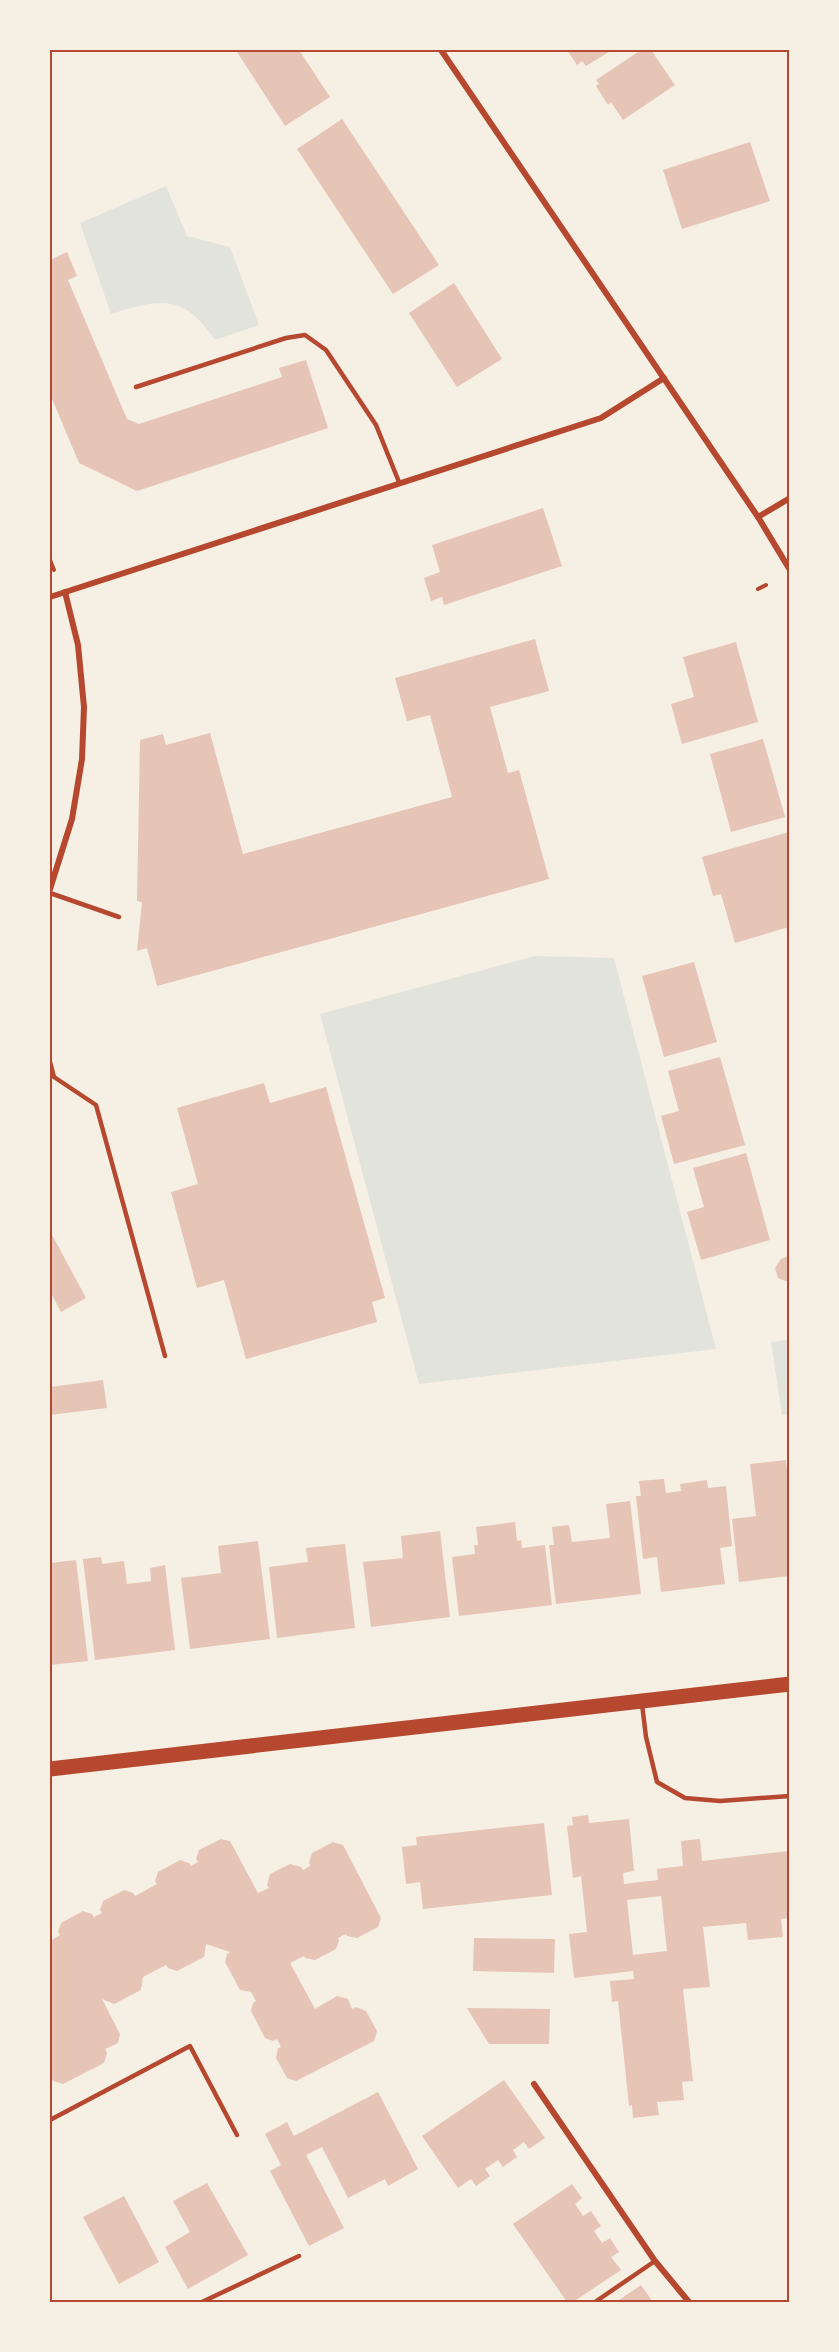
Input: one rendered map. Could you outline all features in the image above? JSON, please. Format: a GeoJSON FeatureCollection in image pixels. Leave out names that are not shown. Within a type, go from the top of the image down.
{"type":"FeatureCollection","features":[{"type":"Feature","properties":{"kind":"main road"},"geometry":{"type":"LineString","coordinates":[[50,1769],[789,1684]]}},
{"type":"Feature","properties":{"kind":"street"},"geometry":{"type":"LineString","coordinates":[[441,50],[758,517],[789,570]]}},
{"type":"Feature","properties":{"kind":"street"},"geometry":{"type":"LineString","coordinates":[[50,597],[601,418],[664,378]]}},
{"type":"Feature","properties":{"kind":"street"},"geometry":{"type":"LineString","coordinates":[[758,517],[789,498]]}},
{"type":"Feature","properties":{"kind":"street"},"geometry":{"type":"LineString","coordinates":[[50,891],[72,819],[82,759],[84,707],[78,645],[65,592]]}},
{"type":"Feature","properties":{"kind":"street"},"geometry":{"type":"LineString","coordinates":[[534,2084],[655,2261],[689,2302]]}},
{"type":"Feature","properties":{"kind":"lane"},"geometry":{"type":"LineString","coordinates":[[136,387],[286,338],[305,335],[326,350],[376,425],[399,483]]}},
{"type":"Feature","properties":{"kind":"lane"},"geometry":{"type":"LineString","coordinates":[[50,891],[119,917]]}},
{"type":"Feature","properties":{"kind":"lane"},"geometry":{"type":"LineString","coordinates":[[50,1062],[54,1077],[96,1105],[165,1356]]}},
{"type":"Feature","properties":{"kind":"lane"},"geometry":{"type":"LineString","coordinates":[[642,1701],[646,1737],[657,1782],[685,1798],[720,1801],[789,1796]]}},
{"type":"Feature","properties":{"kind":"lane"},"geometry":{"type":"LineString","coordinates":[[50,2120],[190,2046],[237,2134]]}},
{"type":"Feature","properties":{"kind":"lane"},"geometry":{"type":"LineString","coordinates":[[202,2302],[299,2256]]}},
{"type":"Feature","properties":{"kind":"lane"},"geometry":{"type":"LineString","coordinates":[[595,2302],[655,2261]]}},
{"type":"Feature","properties":{"kind":"path"},"geometry":{"type":"LineString","coordinates":[[758,589],[766,585]]}},
{"type":"Feature","properties":{"kind":"shaded area"},"geometry":{"type":"Polygon","coordinates":[[[166,186],[187,236],[230,247],[259,325],[215,340],[192,314],[181,307],[169,304],[143,305],[111,314],[80,223],[166,186]]]}},
{"type":"Feature","properties":{"kind":"shaded area"},"geometry":{"type":"Polygon","coordinates":[[[535,956],[614,958],[716,1349],[419,1384],[320,1014],[535,956]]]}},
{"type":"Feature","properties":{"kind":"shaded area"},"geometry":{"type":"Polygon","coordinates":[[[789,1340],[789,1414],[782,1415],[771,1342],[789,1340]]]}},
{"type":"Feature","properties":{"kind":"building"},"geometry":{"type":"Polygon","coordinates":[[[241,50],[299,50],[330,97],[285,126],[237,52],[241,50]]]}},
{"type":"Feature","properties":{"kind":"building"},"geometry":{"type":"Polygon","coordinates":[[[567,50],[612,50],[586,66],[582,61],[577,65],[567,50]]]}},
{"type":"Feature","properties":{"kind":"building"},"geometry":{"type":"Polygon","coordinates":[[[641,50],[651,50],[675,85],[623,120],[611,102],[608,105],[596,86],[599,84],[596,80],[641,50]]]}},
{"type":"Feature","properties":{"kind":"building"},"geometry":{"type":"Polygon","coordinates":[[[342,119],[439,265],[393,294],[297,149],[342,119]]]}},
{"type":"Feature","properties":{"kind":"building"},"geometry":{"type":"Polygon","coordinates":[[[750,142],[770,201],[682,229],[663,170],[750,142]]]}},
{"type":"Feature","properties":{"kind":"building"},"geometry":{"type":"Polygon","coordinates":[[[67,252],[77,276],[68,280],[127,419],[139,424],[282,377],[279,368],[306,360],[328,428],[137,491],[79,463],[50,394],[50,260],[67,252]]]}},
{"type":"Feature","properties":{"kind":"building"},"geometry":{"type":"Polygon","coordinates":[[[454,283],[502,359],[457,387],[409,313],[454,283]]]}},
{"type":"Feature","properties":{"kind":"building"},"geometry":{"type":"Polygon","coordinates":[[[543,508],[562,566],[444,605],[442,597],[431,601],[424,578],[440,572],[432,545],[543,508]]]}},
{"type":"Feature","properties":{"kind":"building"},"geometry":{"type":"Polygon","coordinates":[[[535,639],[549,691],[490,707],[508,773],[519,770],[549,879],[157,986],[147,948],[137,951],[142,902],[137,901],[140,740],[163,734],[166,745],[210,733],[243,854],[452,797],[430,715],[407,721],[395,678],[535,639]]]}},
{"type":"Feature","properties":{"kind":"building"},"geometry":{"type":"Polygon","coordinates":[[[736,642],[758,722],[682,744],[671,704],[694,697],[683,657],[736,642]]]}},
{"type":"Feature","properties":{"kind":"building"},"geometry":{"type":"Polygon","coordinates":[[[763,739],[785,817],[731,832],[710,754],[763,739]]]}},
{"type":"Feature","properties":{"kind":"building"},"geometry":{"type":"Polygon","coordinates":[[[789,832],[789,927],[735,943],[721,894],[713,896],[702,857],[789,832]]]}},
{"type":"Feature","properties":{"kind":"building"},"geometry":{"type":"Polygon","coordinates":[[[694,962],[717,1042],[664,1057],[642,976],[694,962]]]}},
{"type":"Feature","properties":{"kind":"building"},"geometry":{"type":"Polygon","coordinates":[[[720,1057],[745,1145],[674,1164],[661,1116],[679,1111],[668,1071],[720,1057]]]}},
{"type":"Feature","properties":{"kind":"building"},"geometry":{"type":"Polygon","coordinates":[[[264,1083],[270,1103],[326,1087],[385,1298],[372,1302],[377,1322],[246,1359],[224,1280],[197,1288],[171,1192],[198,1184],[177,1108],[264,1083]]]}},
{"type":"Feature","properties":{"kind":"building"},"geometry":{"type":"Polygon","coordinates":[[[746,1153],[770,1240],[701,1260],[687,1212],[704,1207],[693,1168],[746,1153]]]}},
{"type":"Feature","properties":{"kind":"building"},"geometry":{"type":"Polygon","coordinates":[[[50,1231],[86,1298],[61,1312],[50,1291],[50,1231]]]}},
{"type":"Feature","properties":{"kind":"building"},"geometry":{"type":"Polygon","coordinates":[[[789,1256],[788,1282],[778,1278],[775,1268],[781,1259],[789,1256]]]}},
{"type":"Feature","properties":{"kind":"building"},"geometry":{"type":"Polygon","coordinates":[[[103,1380],[107,1408],[50,1415],[50,1387],[103,1380]]]}},
{"type":"Feature","properties":{"kind":"building"},"geometry":{"type":"Polygon","coordinates":[[[786,1460],[789,1491],[789,1576],[739,1582],[732,1519],[756,1516],[750,1464],[786,1460]]]}},
{"type":"Feature","properties":{"kind":"building"},"geometry":{"type":"Polygon","coordinates":[[[664,1479],[666,1493],[681,1491],[680,1484],[707,1480],[708,1488],[726,1486],[732,1546],[720,1548],[725,1584],[661,1592],[657,1557],[643,1559],[636,1496],[641,1496],[639,1481],[664,1479]]]}},
{"type":"Feature","properties":{"kind":"building"},"geometry":{"type":"Polygon","coordinates":[[[630,1501],[641,1594],[556,1604],[549,1545],[554,1545],[552,1527],[569,1525],[572,1542],[610,1538],[606,1504],[630,1501]]]}},
{"type":"Feature","properties":{"kind":"building"},"geometry":{"type":"Polygon","coordinates":[[[515,1522],[517,1541],[521,1540],[522,1548],[545,1545],[552,1605],[459,1616],[452,1557],[475,1554],[474,1545],[478,1545],[476,1527],[515,1522]]]}},
{"type":"Feature","properties":{"kind":"building"},"geometry":{"type":"Polygon","coordinates":[[[440,1531],[450,1617],[371,1627],[363,1562],[403,1558],[401,1536],[440,1531]]]}},
{"type":"Feature","properties":{"kind":"building"},"geometry":{"type":"Polygon","coordinates":[[[258,1541],[270,1639],[190,1649],[181,1578],[221,1573],[218,1546],[258,1541]]]}},
{"type":"Feature","properties":{"kind":"building"},"geometry":{"type":"Polygon","coordinates":[[[345,1544],[355,1628],[277,1638],[269,1567],[308,1562],[306,1548],[345,1544]]]}},
{"type":"Feature","properties":{"kind":"building"},"geometry":{"type":"Polygon","coordinates":[[[101,1557],[102,1564],[124,1561],[127,1584],[151,1581],[150,1568],[165,1565],[175,1650],[95,1660],[83,1559],[101,1557]]]}},
{"type":"Feature","properties":{"kind":"building"},"geometry":{"type":"Polygon","coordinates":[[[76,1560],[88,1661],[50,1665],[50,1563],[76,1560]]]}},
{"type":"Feature","properties":{"kind":"building"},"geometry":{"type":"Polygon","coordinates":[[[588,1815],[589,1823],[629,1819],[634,1871],[623,1873],[624,1884],[658,1880],[657,1869],[683,1866],[681,1841],[700,1839],[702,1861],[789,1851],[789,1918],[781,1919],[783,1937],[748,1940],[746,1923],[703,1927],[710,1987],[683,1989],[693,2081],[682,2082],[684,2100],[657,2102],[659,2115],[633,2118],[632,2105],[629,2106],[618,2001],[612,2002],[610,1981],[634,1979],[633,1971],[574,1978],[569,1934],[587,1932],[581,1876],[573,1878],[567,1826],[573,1825],[572,1817],[588,1815]],[[661,1896],[627,1900],[633,1955],[667,1951],[661,1896]]]}},
{"type":"Feature","properties":{"kind":"building"},"geometry":{"type":"Polygon","coordinates":[[[544,1823],[552,1895],[423,1909],[420,1882],[406,1884],[402,1847],[417,1845],[416,1837],[544,1823]]]}},
{"type":"Feature","properties":{"kind":"building"},"geometry":{"type":"Polygon","coordinates":[[[221,1839],[230,1841],[258,1893],[269,1888],[267,1885],[270,1874],[290,1864],[301,1867],[303,1870],[310,1866],[312,1853],[333,1842],[343,1845],[381,1918],[378,1927],[357,1938],[346,1934],[338,1938],[336,1949],[315,1960],[304,1956],[290,1963],[315,2009],[337,1996],[348,1999],[352,2009],[356,2007],[366,2011],[377,2031],[374,2041],[296,2081],[287,2078],[276,2058],[278,2048],[281,2047],[277,2039],[273,2041],[265,2038],[251,2011],[256,2001],[251,1992],[240,1990],[225,1962],[230,1952],[206,1944],[204,1957],[177,1971],[166,1965],[143,1977],[141,1990],[114,2004],[102,1999],[120,2034],[118,2043],[105,2049],[107,2053],[104,2063],[63,2084],[53,2081],[50,2074],[50,1941],[60,1935],[58,1932],[61,1923],[83,1911],[94,1917],[102,1913],[100,1910],[103,1901],[124,1890],[135,1896],[157,1884],[155,1881],[158,1872],[180,1860],[191,1866],[198,1862],[196,1859],[199,1850],[221,1839]]]}},
{"type":"Feature","properties":{"kind":"building"},"geometry":{"type":"Polygon","coordinates":[[[474,1938],[555,1939],[554,1973],[473,1971],[474,1938]]]}},
{"type":"Feature","properties":{"kind":"building"},"geometry":{"type":"Polygon","coordinates":[[[467,2008],[550,2009],[549,2044],[489,2044],[467,2008]]]}},
{"type":"Feature","properties":{"kind":"building"},"geometry":{"type":"Polygon","coordinates":[[[504,2080],[545,2138],[529,2149],[524,2142],[513,2150],[517,2157],[503,2167],[498,2160],[485,2169],[490,2176],[476,2186],[471,2179],[458,2188],[422,2136],[504,2080]]]}},
{"type":"Feature","properties":{"kind":"building"},"geometry":{"type":"Polygon","coordinates":[[[378,2092],[418,2169],[388,2186],[385,2179],[348,2198],[322,2147],[306,2155],[344,2228],[309,2246],[270,2171],[281,2165],[265,2134],[287,2122],[294,2136],[378,2092]]]}},
{"type":"Feature","properties":{"kind":"building"},"geometry":{"type":"Polygon","coordinates":[[[207,2183],[248,2255],[188,2289],[165,2247],[190,2232],[173,2201],[207,2183]]]}},
{"type":"Feature","properties":{"kind":"building"},"geometry":{"type":"Polygon","coordinates":[[[572,2184],[582,2198],[575,2204],[583,2216],[591,2211],[601,2226],[594,2231],[602,2243],[610,2238],[619,2252],[611,2257],[621,2270],[573,2302],[567,2302],[513,2224],[572,2184]]]}},
{"type":"Feature","properties":{"kind":"building"},"geometry":{"type":"Polygon","coordinates":[[[124,2196],[159,2262],[119,2284],[83,2217],[124,2196]]]}},
{"type":"Feature","properties":{"kind":"building"},"geometry":{"type":"Polygon","coordinates":[[[641,2285],[653,2302],[616,2302],[641,2285]]]}}]}
